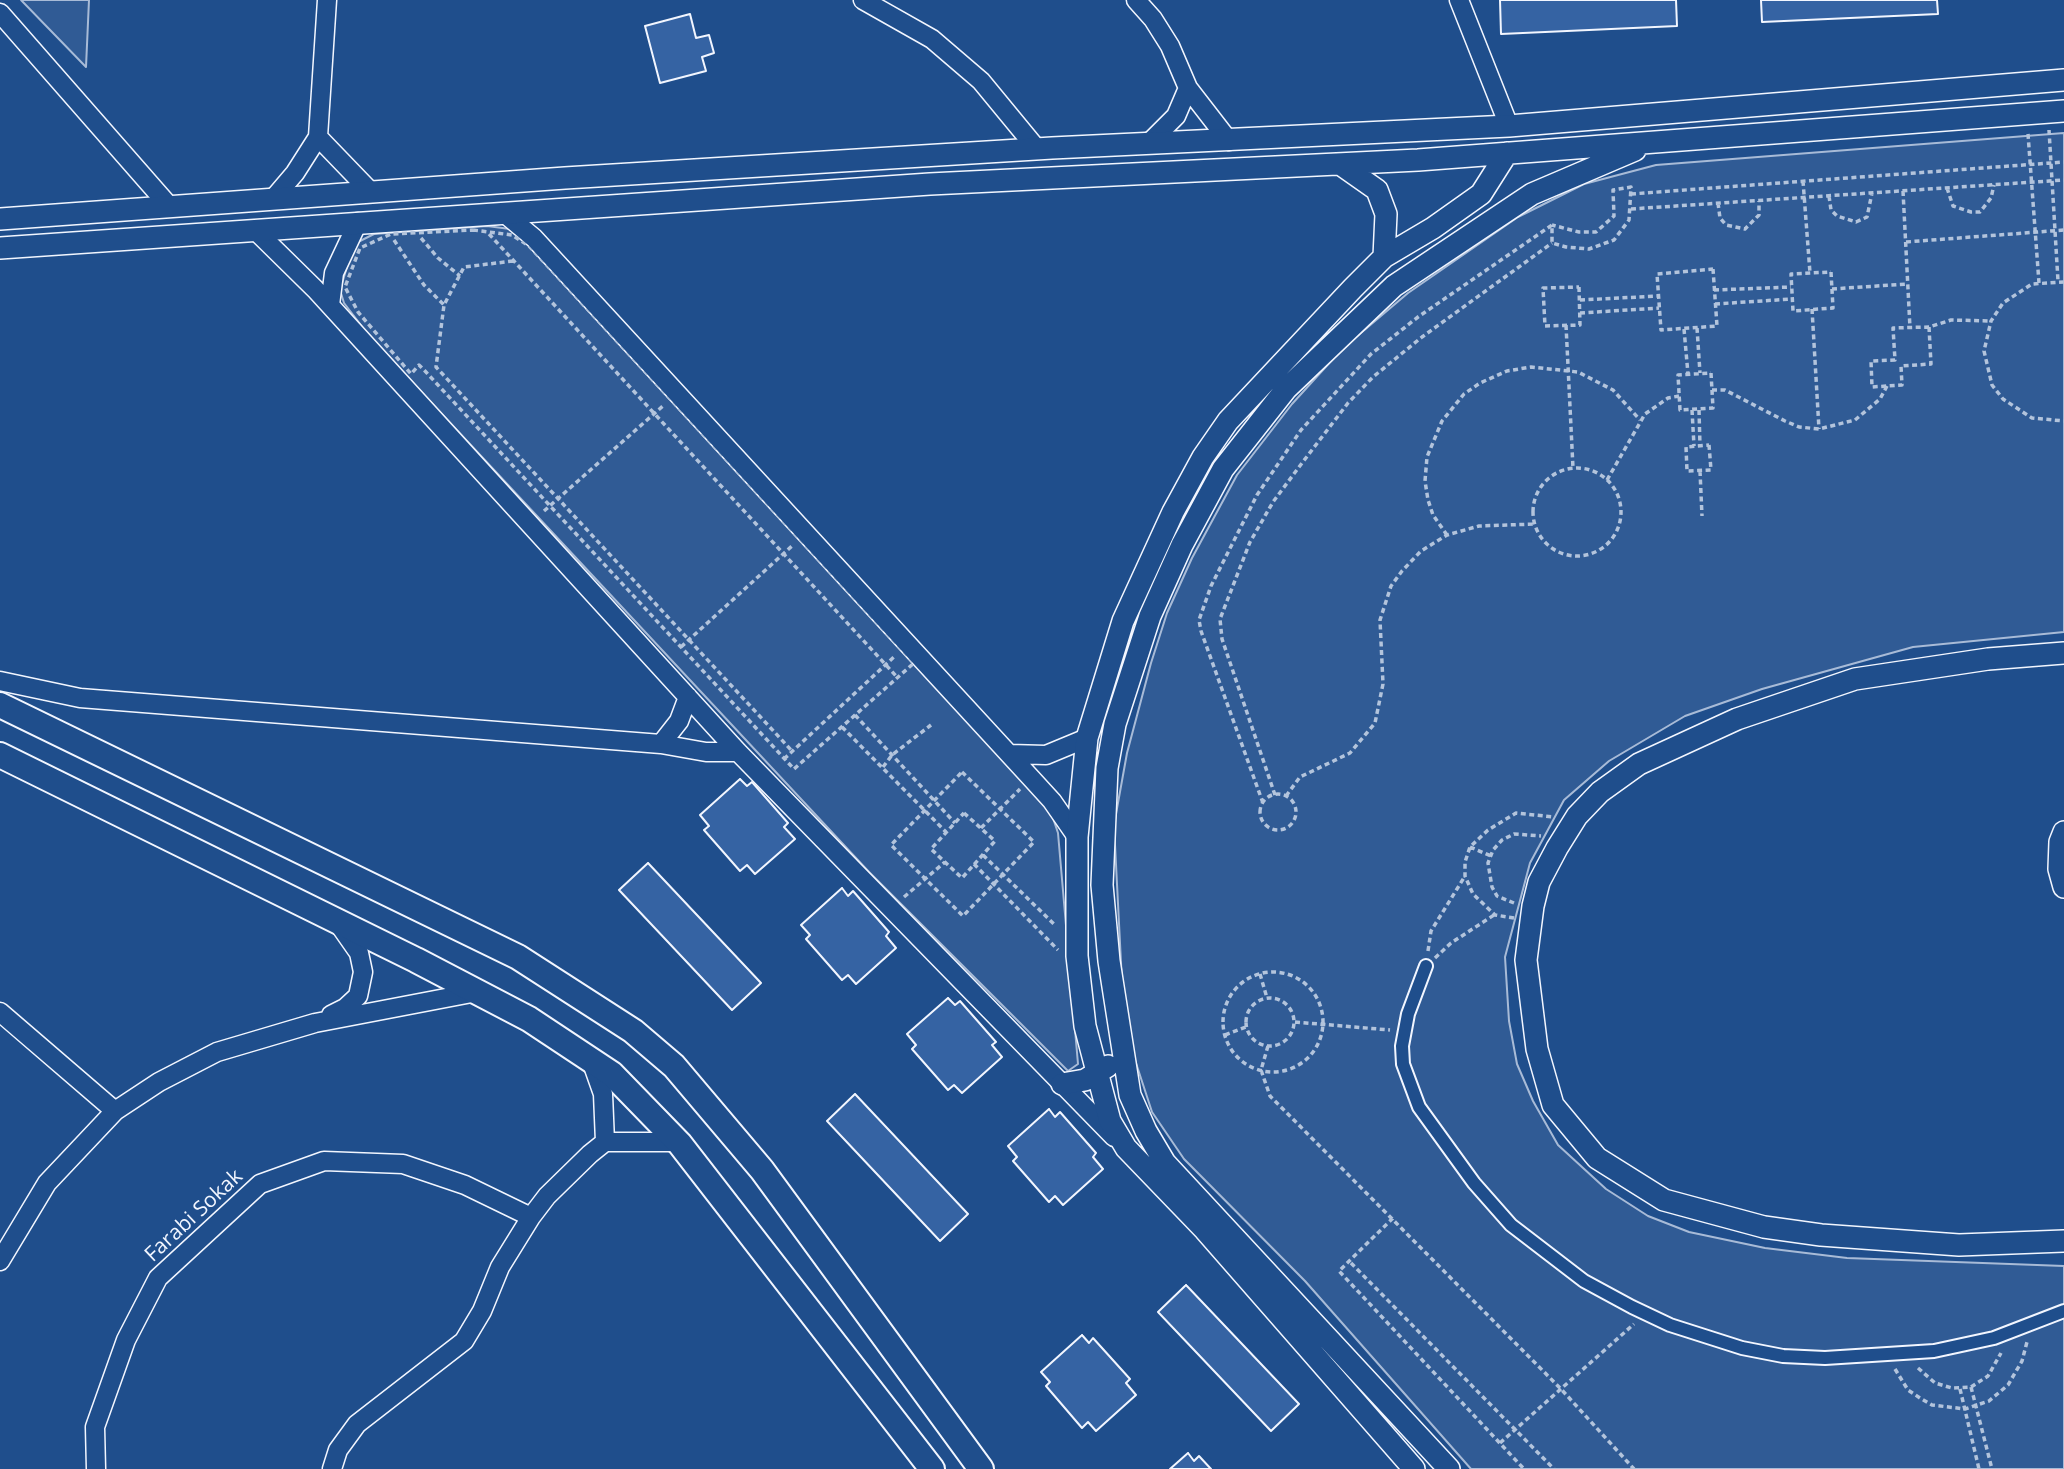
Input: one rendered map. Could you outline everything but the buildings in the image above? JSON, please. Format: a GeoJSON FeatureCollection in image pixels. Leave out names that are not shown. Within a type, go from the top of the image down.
{"type":"FeatureCollection","features":[{"type":"Feature","properties":{"kind":"main road"},"geometry":{"type":"LineString","coordinates":[[0,705],[518,957],[633,1031],[674,1066],[762,1170],[981,1469]]}},
{"type":"Feature","properties":{"kind":"main road"},"geometry":{"type":"LineString","coordinates":[[0,755],[477,992],[529,1019],[591,1060],[622,1084],[678,1142],[932,1469]]}},
{"type":"Feature","properties":{"kind":"street"},"geometry":{"type":"LineString","coordinates":[[271,200],[295,173],[318,137],[327,0]]}},
{"type":"Feature","properties":{"kind":"street"},"geometry":{"type":"LineString","coordinates":[[863,0],[932,39],[981,81],[1037,149]]}},
{"type":"Feature","properties":{"kind":"street"},"geometry":{"type":"LineString","coordinates":[[1136,0],[1153,19],[1170,46],[1188,88],[1229,141]]}},
{"type":"Feature","properties":{"kind":"street"},"geometry":{"type":"LineString","coordinates":[[1459,0],[1509,125]]}},
{"type":"Feature","properties":{"kind":"street"},"geometry":{"type":"LineString","coordinates":[[0,13],[170,207]]}},
{"type":"Feature","properties":{"kind":"street"},"geometry":{"type":"LineString","coordinates":[[0,219],[1037,149],[1509,125],[2064,80]]}},
{"type":"Feature","properties":{"kind":"street"},"geometry":{"type":"LineString","coordinates":[[1148,144],[1176,116],[1188,88]]}},
{"type":"Feature","properties":{"kind":"street"},"geometry":{"type":"LineString","coordinates":[[0,248],[930,184],[1507,153],[2056,112]]}},
{"type":"Feature","properties":{"kind":"street"},"geometry":{"type":"LineString","coordinates":[[318,137],[371,192]]}},
{"type":"Feature","properties":{"kind":"street"},"geometry":{"type":"LineString","coordinates":[[1449,1469],[1165,1163],[1146,1131],[1130,1095],[1109,961],[1102,885],[1107,768],[1115,724],[1150,616],[1182,545],[1223,469],[1286,389],[1394,286],[1532,194],[1653,142]]}},
{"type":"Feature","properties":{"kind":"street"},"geometry":{"type":"LineString","coordinates":[[1126,1148],[1110,1121],[1085,1026],[1076,944],[1077,837],[1087,738],[1123,621],[1173,512],[1203,457],[1228,421],[1384,257],[1433,228],[1481,194],[1507,153]]}},
{"type":"Feature","properties":{"kind":"street"},"geometry":{"type":"LineString","coordinates":[[1340,164],[1377,190],[1387,214],[1384,257]]}},
{"type":"Feature","properties":{"kind":"street"},"geometry":{"type":"LineString","coordinates":[[504,213],[543,248],[1009,754],[1052,801],[1077,837]]}},
{"type":"Feature","properties":{"kind":"street"},"geometry":{"type":"LineString","coordinates":[[330,305],[334,273],[358,222]]}},
{"type":"Feature","properties":{"kind":"street"},"geometry":{"type":"LineString","coordinates":[[255,230],[330,305],[738,752],[1205,1230],[1414,1469]]}},
{"type":"Feature","properties":{"kind":"street"},"geometry":{"type":"LineString","coordinates":[[2063,1242],[1920,1243],[1821,1235],[1764,1227],[1664,1199],[1597,1158],[1553,1105],[1537,1049],[1526,960],[1531,913],[1539,882],[1565,835],[1600,792],[1639,764],[1737,719],[1855,679],[1988,659],[2064,653]]}},
{"type":"Feature","properties":{"kind":"street"},"geometry":{"type":"LineString","coordinates":[[0,681],[80,698],[661,744],[706,752],[738,752]]}},
{"type":"Feature","properties":{"kind":"street"},"geometry":{"type":"LineString","coordinates":[[661,744],[680,721],[688,697]]}},
{"type":"Feature","properties":{"kind":"street"},"geometry":{"type":"LineString","coordinates":[[1009,754],[1046,755],[1087,738]]}},
{"type":"Feature","properties":{"kind":"street"},"geometry":{"type":"LineString","coordinates":[[2064,832],[2060,842],[2059,869],[2064,887]]}},
{"type":"Feature","properties":{"kind":"street"},"geometry":{"type":"LineString","coordinates":[[315,1023],[345,1008],[358,996],[363,972],[359,953],[338,923]]}},
{"type":"Feature","properties":{"kind":"street"},"geometry":{"type":"LineString","coordinates":[[1426,966],[1404,1031],[1403,1064],[1419,1107],[1474,1183],[1511,1225],[1584,1281],[1670,1325],[1742,1348],[1783,1356],[1825,1358],[1910,1354],[2004,1334],[2064,1311]]}},
{"type":"Feature","properties":{"kind":"street"},"geometry":{"type":"LineString","coordinates":[[0,1261],[47,1183],[115,1111],[159,1082],[217,1052],[315,1023],[477,992]]}},
{"type":"Feature","properties":{"kind":"street"},"geometry":{"type":"LineString","coordinates":[[0,1012],[115,1111]]}},
{"type":"Feature","properties":{"kind":"street"},"geometry":{"type":"LineString","coordinates":[[1062,1084],[1085,1080],[1125,1056]]}},
{"type":"Feature","properties":{"kind":"street"},"geometry":{"type":"LineString","coordinates":[[591,1060],[603,1094],[605,1142]]}},
{"type":"Feature","properties":{"kind":"street"},"geometry":{"type":"LineString","coordinates":[[332,1469],[338,1450],[357,1424],[464,1341],[482,1311],[500,1267],[547,1196],[605,1142],[678,1142]]}},
{"type":"Feature","properties":{"kind":"street","name":"Farabi Sokak"},"geometry":{"type":"LineString","coordinates":[[96,1469],[95,1427],[126,1339],[158,1278],[260,1184],[324,1161],[403,1164],[465,1185],[531,1217]]}},
{"type":"Feature","properties":{"kind":"path"},"geometry":{"type":"LineString","coordinates":[[2056,112],[2051,163],[2058,281]]}},
{"type":"Feature","properties":{"kind":"path"},"geometry":{"type":"LineString","coordinates":[[2027,114],[2039,283]]}},
{"type":"Feature","properties":{"kind":"path"},"geometry":{"type":"LineString","coordinates":[[1631,194],[2064,162]]}},
{"type":"Feature","properties":{"kind":"path"},"geometry":{"type":"LineString","coordinates":[[1631,209],[2064,180]]}},
{"type":"Feature","properties":{"kind":"path"},"geometry":{"type":"LineString","coordinates":[[1803,181],[1810,273]]}},
{"type":"Feature","properties":{"kind":"path"},"geometry":{"type":"LineString","coordinates":[[1947,188],[1953,206],[1980,212],[1992,198],[1994,185]]}},
{"type":"Feature","properties":{"kind":"path"},"geometry":{"type":"LineString","coordinates":[[1263,803],[1275,795],[1286,796],[1293,804],[1296,814],[1291,824],[1282,830],[1271,830],[1263,823],[1260,813],[1263,803],[1206,651],[1199,620],[1211,586],[1257,495],[1301,430],[1371,354],[1418,317],[1552,225],[1579,232],[1596,232],[1614,216],[1613,190],[1631,187],[1629,220],[1621,232],[1602,246],[1577,248],[1552,243],[1422,337],[1373,377],[1348,403],[1295,472],[1250,542],[1220,619],[1223,639],[1275,795]]}},
{"type":"Feature","properties":{"kind":"path"},"geometry":{"type":"LineString","coordinates":[[1903,191],[1910,328]]}},
{"type":"Feature","properties":{"kind":"path"},"geometry":{"type":"LineString","coordinates":[[1829,196],[1831,210],[1837,216],[1856,222],[1867,217],[1872,193]]}},
{"type":"Feature","properties":{"kind":"path"},"geometry":{"type":"LineString","coordinates":[[1718,203],[1720,218],[1726,225],[1745,229],[1759,215],[1759,201]]}},
{"type":"Feature","properties":{"kind":"path"},"geometry":{"type":"LineString","coordinates":[[1552,225],[1552,243]]}},
{"type":"Feature","properties":{"kind":"path"},"geometry":{"type":"LineString","coordinates":[[1906,242],[2064,230]]}},
{"type":"Feature","properties":{"kind":"path"},"geometry":{"type":"LineString","coordinates":[[487,232],[884,666],[897,677]]}},
{"type":"Feature","properties":{"kind":"path"},"geometry":{"type":"LineString","coordinates":[[487,232],[512,234],[528,246],[914,663],[794,769],[425,371],[419,365],[411,374],[358,312],[345,287],[360,248],[391,234],[487,232]]}},
{"type":"Feature","properties":{"kind":"path"},"geometry":{"type":"LineString","coordinates":[[417,233],[438,258],[460,276]]}},
{"type":"Feature","properties":{"kind":"path"},"geometry":{"type":"LineString","coordinates":[[391,234],[424,285],[444,304]]}},
{"type":"Feature","properties":{"kind":"path"},"geometry":{"type":"LineString","coordinates":[[513,261],[464,267],[444,304],[436,367],[792,751]]}},
{"type":"Feature","properties":{"kind":"path"},"geometry":{"type":"LineString","coordinates":[[1713,270],[1714,290],[1717,326],[1661,330],[1657,274],[1713,270]]}},
{"type":"Feature","properties":{"kind":"path"},"geometry":{"type":"LineString","coordinates":[[1831,272],[1833,308],[1793,311],[1791,274],[1810,273],[1831,272]]}},
{"type":"Feature","properties":{"kind":"path"},"geometry":{"type":"LineString","coordinates":[[2064,282],[2039,283],[2017,292],[2003,303],[1991,321],[1984,351],[1986,369],[2003,400],[2032,418],[2064,421]]}},
{"type":"Feature","properties":{"kind":"path"},"geometry":{"type":"LineString","coordinates":[[1832,289],[1908,284]]}},
{"type":"Feature","properties":{"kind":"path"},"geometry":{"type":"LineString","coordinates":[[1579,286],[1580,313],[1580,325],[1545,326],[1543,288],[1579,286]]}},
{"type":"Feature","properties":{"kind":"path"},"geometry":{"type":"LineString","coordinates":[[1714,290],[1791,287]]}},
{"type":"Feature","properties":{"kind":"path"},"geometry":{"type":"LineString","coordinates":[[1580,300],[1658,296]]}},
{"type":"Feature","properties":{"kind":"path"},"geometry":{"type":"LineString","coordinates":[[1715,304],[1792,299]]}},
{"type":"Feature","properties":{"kind":"path"},"geometry":{"type":"LineString","coordinates":[[1580,313],[1659,308]]}},
{"type":"Feature","properties":{"kind":"path"},"geometry":{"type":"LineString","coordinates":[[1812,310],[1819,429]]}},
{"type":"Feature","properties":{"kind":"path"},"geometry":{"type":"LineString","coordinates":[[1895,360],[1871,361],[1872,387],[1902,385],[1901,366],[1895,360],[1893,328],[1929,327],[1951,320],[1991,321]]}},
{"type":"Feature","properties":{"kind":"path"},"geometry":{"type":"LineString","coordinates":[[1566,325],[1573,468]]}},
{"type":"Feature","properties":{"kind":"path"},"geometry":{"type":"LineString","coordinates":[[1901,366],[1931,364],[1929,327]]}},
{"type":"Feature","properties":{"kind":"path"},"geometry":{"type":"LineString","coordinates":[[1697,328],[1700,373]]}},
{"type":"Feature","properties":{"kind":"path"},"geometry":{"type":"LineString","coordinates":[[1684,329],[1688,374]]}},
{"type":"Feature","properties":{"kind":"path"},"geometry":{"type":"LineString","coordinates":[[1447,535],[1433,515],[1425,481],[1427,457],[1442,421],[1464,394],[1480,383],[1507,371],[1531,367],[1568,370],[1613,390],[1640,420]]}},
{"type":"Feature","properties":{"kind":"path"},"geometry":{"type":"LineString","coordinates":[[1700,373],[1711,373],[1713,408],[1680,411],[1678,375],[1700,373]]}},
{"type":"Feature","properties":{"kind":"path"},"geometry":{"type":"LineString","coordinates":[[1712,390],[1725,390],[1800,427],[1819,429],[1855,420],[1880,399],[1887,386]]}},
{"type":"Feature","properties":{"kind":"path"},"geometry":{"type":"LineString","coordinates":[[1606,480],[1640,420],[1657,404],[1679,396]]}},
{"type":"Feature","properties":{"kind":"path"},"geometry":{"type":"LineString","coordinates":[[530,524],[670,399]]}},
{"type":"Feature","properties":{"kind":"path"},"geometry":{"type":"LineString","coordinates":[[1699,409],[1700,446]]}},
{"type":"Feature","properties":{"kind":"path"},"geometry":{"type":"LineString","coordinates":[[1692,410],[1694,447]]}},
{"type":"Feature","properties":{"kind":"path"},"geometry":{"type":"LineString","coordinates":[[1700,446],[1709,446],[1711,470],[1687,471],[1686,447],[1700,446]]}},
{"type":"Feature","properties":{"kind":"path"},"geometry":{"type":"LineString","coordinates":[[1573,468],[1588,469],[1606,480],[1620,500],[1621,516],[1618,530],[1609,543],[1597,552],[1582,556],[1566,555],[1541,538],[1535,524],[1534,509],[1537,494],[1546,481],[1558,472],[1573,468]]}},
{"type":"Feature","properties":{"kind":"path"},"geometry":{"type":"LineString","coordinates":[[1700,471],[1702,516]]}},
{"type":"Feature","properties":{"kind":"path"},"geometry":{"type":"LineString","coordinates":[[1286,796],[1300,777],[1350,752],[1375,723],[1382,699],[1383,665],[1379,643],[1383,605],[1402,571],[1421,551],[1447,535],[1479,526],[1535,524]]}},
{"type":"Feature","properties":{"kind":"path"},"geometry":{"type":"LineString","coordinates":[[681,647],[799,538]]}},
{"type":"Feature","properties":{"kind":"path"},"geometry":{"type":"LineString","coordinates":[[784,759],[902,649]]}},
{"type":"Feature","properties":{"kind":"path"},"geometry":{"type":"LineString","coordinates":[[855,715],[955,823]]}},
{"type":"Feature","properties":{"kind":"path"},"geometry":{"type":"LineString","coordinates":[[883,767],[892,755],[931,724]]}},
{"type":"Feature","properties":{"kind":"path"},"geometry":{"type":"LineString","coordinates":[[842,726],[946,832]]}},
{"type":"Feature","properties":{"kind":"path"},"geometry":{"type":"LineString","coordinates":[[962,772],[1000,809],[1034,842],[963,916],[891,845],[962,772]]}},
{"type":"Feature","properties":{"kind":"path"},"geometry":{"type":"LineString","coordinates":[[981,828],[1031,778]]}},
{"type":"Feature","properties":{"kind":"path"},"geometry":{"type":"LineString","coordinates":[[964,813],[981,828],[995,841],[962,878],[931,849],[964,813]]}},
{"type":"Feature","properties":{"kind":"path"},"geometry":{"type":"LineString","coordinates":[[1495,915],[1473,894],[1465,876],[1465,862],[1471,847],[1488,830],[1516,813],[1557,818],[1565,835],[1544,837],[1514,834],[1502,840],[1491,856],[1488,875],[1497,895],[1531,913]]}},
{"type":"Feature","properties":{"kind":"path"},"geometry":{"type":"LineString","coordinates":[[1471,847],[1491,856]]}},
{"type":"Feature","properties":{"kind":"path"},"geometry":{"type":"LineString","coordinates":[[983,855],[1076,944]]}},
{"type":"Feature","properties":{"kind":"path"},"geometry":{"type":"LineString","coordinates":[[889,909],[945,862]]}},
{"type":"Feature","properties":{"kind":"path"},"geometry":{"type":"LineString","coordinates":[[974,864],[1079,971]]}},
{"type":"Feature","properties":{"kind":"path"},"geometry":{"type":"LineString","coordinates":[[1426,966],[1431,931],[1465,876]]}},
{"type":"Feature","properties":{"kind":"path"},"geometry":{"type":"LineString","coordinates":[[1426,966],[1451,943],[1495,915],[1531,913]]}},
{"type":"Feature","properties":{"kind":"path"},"geometry":{"type":"LineString","coordinates":[[1259,974],[1267,998]]}},
{"type":"Feature","properties":{"kind":"path"},"geometry":{"type":"LineString","coordinates":[[1259,974],[1289,974],[1309,987],[1321,1008],[1322,1025],[1318,1044],[1302,1062],[1280,1071],[1261,1070],[1236,1056],[1225,1035],[1223,1023],[1228,1000],[1243,981],[1259,974]]}},
{"type":"Feature","properties":{"kind":"path"},"geometry":{"type":"LineString","coordinates":[[1267,998],[1285,1002],[1292,1011],[1295,1022],[1292,1034],[1284,1042],[1268,1046],[1251,1037],[1246,1027],[1247,1015],[1252,1005],[1267,998]]}},
{"type":"Feature","properties":{"kind":"path"},"geometry":{"type":"LineString","coordinates":[[1295,1022],[1404,1031]]}},
{"type":"Feature","properties":{"kind":"path"},"geometry":{"type":"LineString","coordinates":[[1225,1035],[1246,1027]]}},
{"type":"Feature","properties":{"kind":"path"},"geometry":{"type":"LineString","coordinates":[[1268,1046],[1261,1070],[1270,1096],[1561,1389],[1634,1469]]}},
{"type":"Feature","properties":{"kind":"path"},"geometry":{"type":"LineString","coordinates":[[1393,1218],[1351,1263],[1339,1271],[1524,1469]]}},
{"type":"Feature","properties":{"kind":"path"},"geometry":{"type":"LineString","coordinates":[[1351,1263],[1516,1428],[1553,1469]]}},
{"type":"Feature","properties":{"kind":"path"},"geometry":{"type":"LineString","coordinates":[[1500,1443],[1646,1314]]}},
{"type":"Feature","properties":{"kind":"path"},"geometry":{"type":"LineString","coordinates":[[1891,1356],[1899,1377],[1920,1398],[1932,1405],[1965,1409],[1999,1395],[2016,1374],[2027,1344],[2029,1326]]}},
{"type":"Feature","properties":{"kind":"path"},"geometry":{"type":"LineString","coordinates":[[1910,1354],[1921,1374],[1930,1381],[1960,1389],[1971,1387],[1995,1368],[2004,1334]]}},
{"type":"Feature","properties":{"kind":"path"},"geometry":{"type":"LineString","coordinates":[[1971,1387],[1992,1469]]}},
{"type":"Feature","properties":{"kind":"path"},"geometry":{"type":"LineString","coordinates":[[1960,1389],[1979,1469]]}},
{"type":"Feature","properties":{"kind":"shaded area"},"geometry":{"type":"Polygon","coordinates":[[[21,0],[89,0],[86,67],[21,0]]]}},
{"type":"Feature","properties":{"kind":"shaded area"},"geometry":{"type":"Polygon","coordinates":[[[2064,133],[2064,632],[1913,647],[1762,689],[1685,716],[1609,761],[1564,800],[1530,863],[1505,957],[1509,1021],[1517,1064],[1533,1101],[1558,1145],[1606,1189],[1648,1216],[1689,1232],[1765,1248],[1847,1258],[2064,1266],[2064,1469],[1471,1469],[1305,1281],[1184,1159],[1152,1112],[1134,1057],[1123,1002],[1114,825],[1127,753],[1167,613],[1192,558],[1237,475],[1292,404],[1342,349],[1408,293],[1518,217],[1584,184],[1656,165],[2064,133]]]}},
{"type":"Feature","properties":{"kind":"shaded area"},"geometry":{"type":"Polygon","coordinates":[[[487,226],[510,229],[530,241],[1049,806],[1058,833],[1078,1064],[1068,1071],[869,872],[370,337],[344,303],[340,290],[354,244],[374,234],[487,226]]]}}]}
